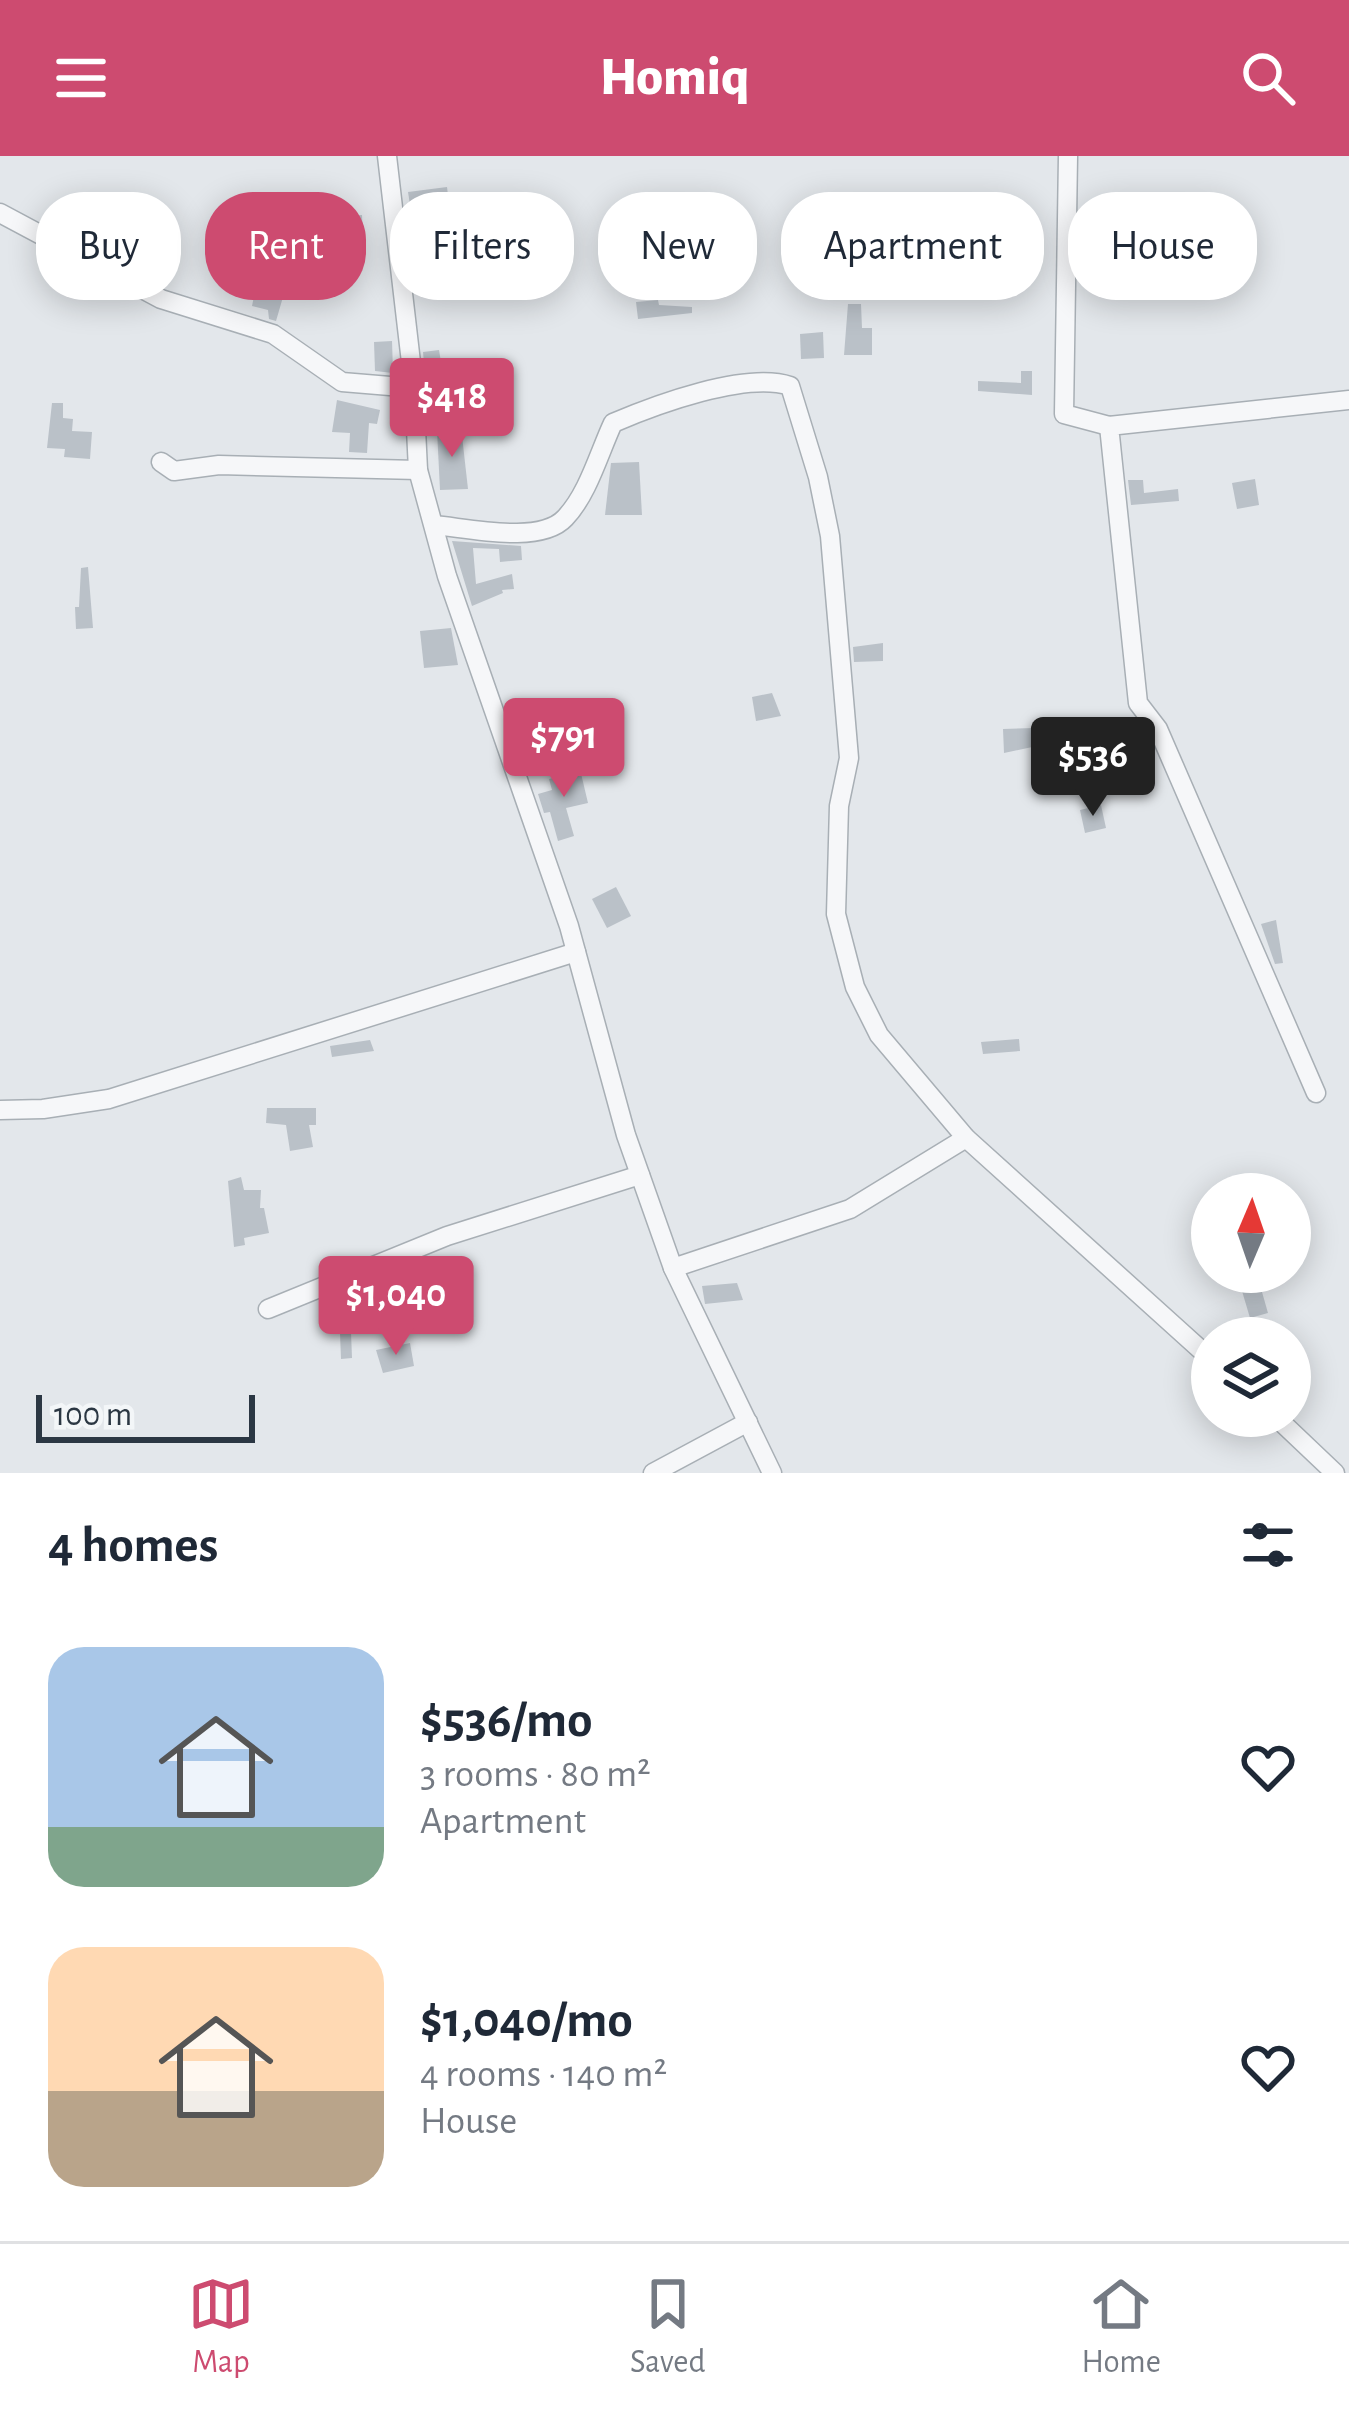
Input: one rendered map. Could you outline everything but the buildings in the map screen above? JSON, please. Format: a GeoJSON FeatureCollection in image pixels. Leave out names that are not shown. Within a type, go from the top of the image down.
{"type":"FeatureCollection","features":[{"type":"Feature","properties":{"kind":"street"},"geometry":{"type":"LineString","coordinates":[[387,156],[414,388],[418,470],[447,576],[576,952],[640,1175],[673,1268],[772,1473]]}},
{"type":"Feature","properties":{"kind":"street"},"geometry":{"type":"LineString","coordinates":[[1068,156],[1064,414],[1109,427],[1349,400]]}},
{"type":"Feature","properties":{"kind":"street"},"geometry":{"type":"LineString","coordinates":[[0,213],[161,299],[273,334],[342,382],[414,388]]}},
{"type":"Feature","properties":{"kind":"street"},"geometry":{"type":"LineString","coordinates":[[434,525],[529,534],[563,521],[581,494],[613,423],[728,387],[778,382],[790,386],[818,477],[830,536],[849,758],[839,806],[836,914],[856,987],[879,1035],[966,1138],[1191,1341]]}},
{"type":"Feature","properties":{"kind":"street"},"geometry":{"type":"LineString","coordinates":[[1109,427],[1138,704],[1158,729],[1316,1093]]}},
{"type":"Feature","properties":{"kind":"street"},"geometry":{"type":"LineString","coordinates":[[161,463],[174,471],[219,466],[418,470]]}},
{"type":"Feature","properties":{"kind":"street"},"geometry":{"type":"LineString","coordinates":[[0,1110],[110,1099],[576,952]]}},
{"type":"Feature","properties":{"kind":"street"},"geometry":{"type":"LineString","coordinates":[[673,1268],[850,1209],[966,1138]]}},
{"type":"Feature","properties":{"kind":"street"},"geometry":{"type":"LineString","coordinates":[[268,1309],[447,1236],[640,1175]]}},
{"type":"Feature","properties":{"kind":"street"},"geometry":{"type":"LineString","coordinates":[[653,1473],[748,1422]]}},
{"type":"Feature","properties":{"kind":"street"},"geometry":{"type":"LineString","coordinates":[[1297,1437],[1335,1473]]}}]}
